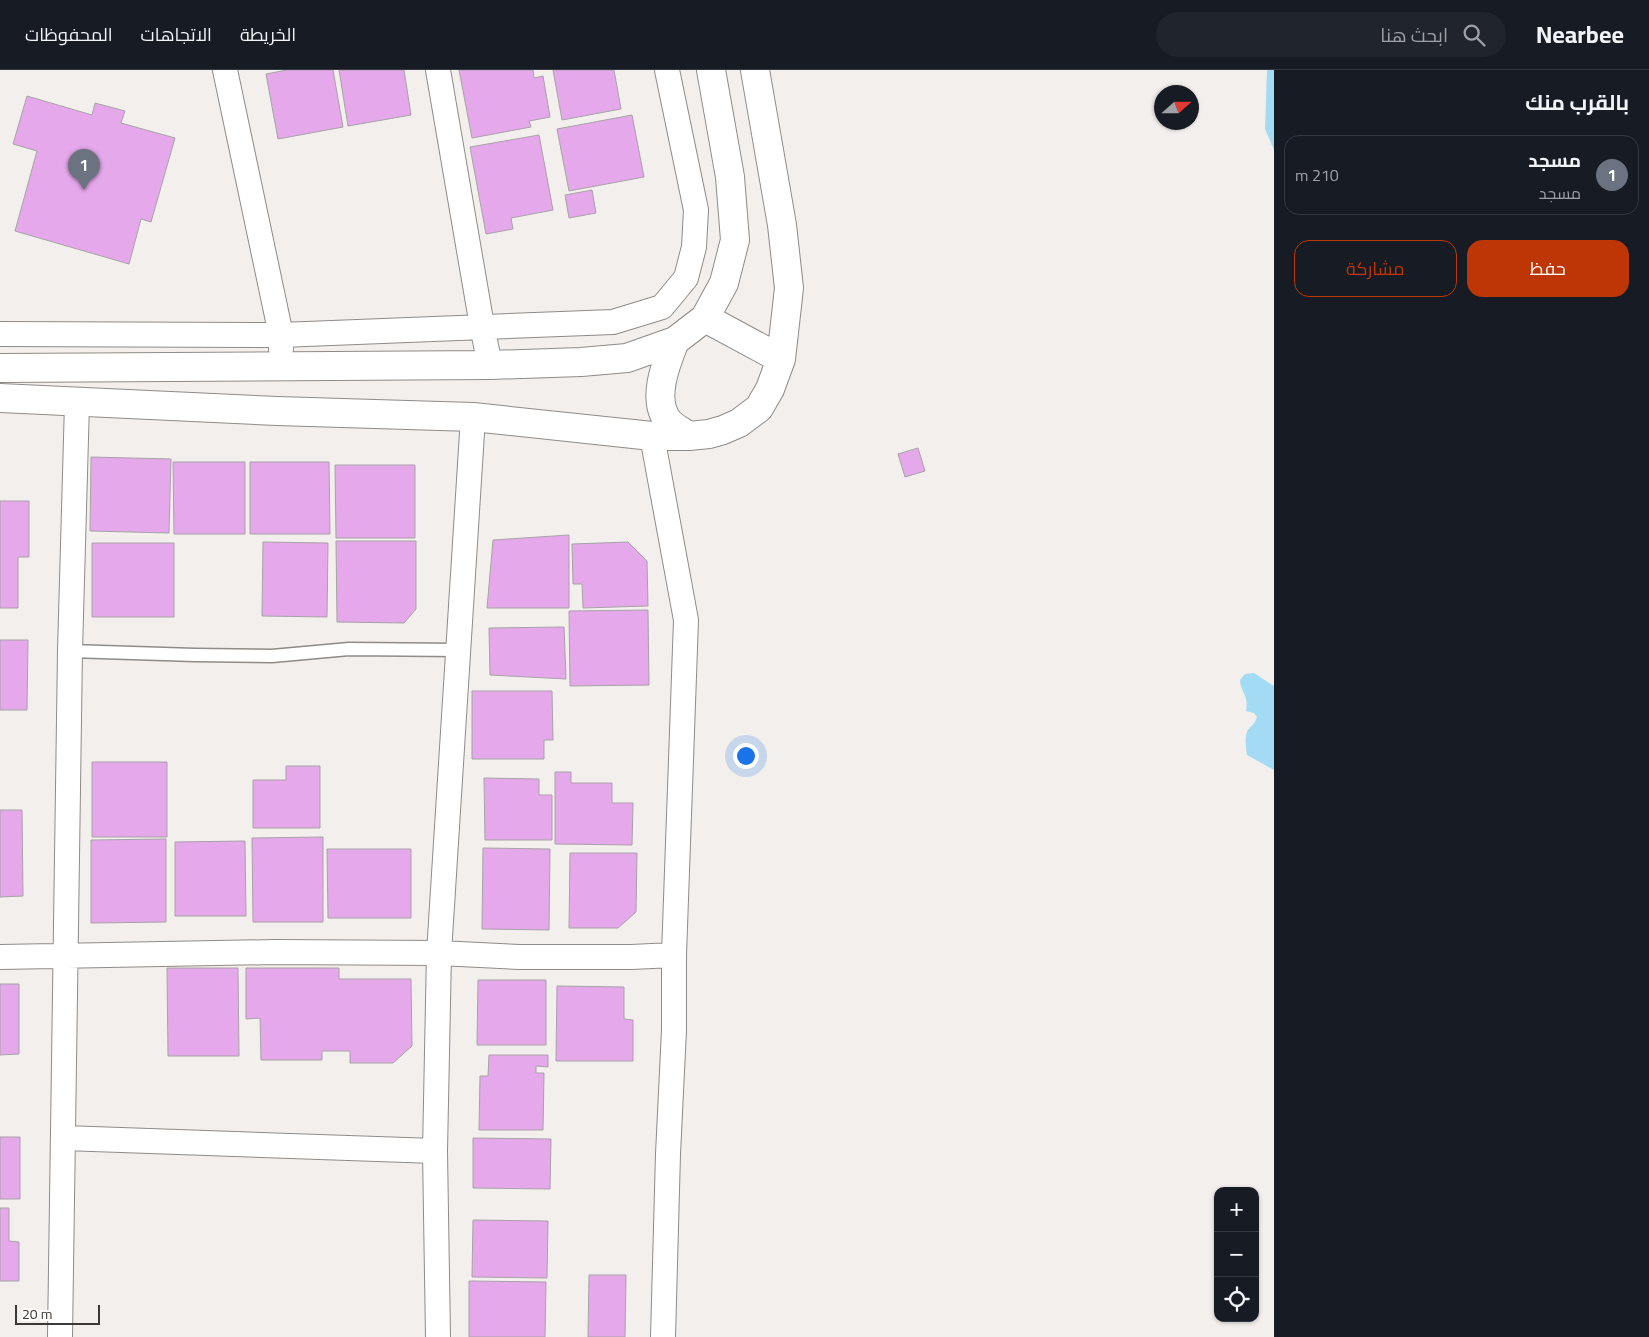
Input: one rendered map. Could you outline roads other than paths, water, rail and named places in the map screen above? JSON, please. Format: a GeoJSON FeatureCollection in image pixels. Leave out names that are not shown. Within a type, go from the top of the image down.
{"type":"FeatureCollection","features":[{"type":"Feature","properties":{"kind":"main road"},"geometry":{"type":"LineString","coordinates":[[0,368],[490,365],[581,362],[627,358],[675,341],[705,318],[724,283],[735,240],[730,177],[711,70]]}},
{"type":"Feature","properties":{"kind":"main road"},"geometry":{"type":"LineString","coordinates":[[0,398],[277,411],[473,417],[652,436],[689,436],[709,434],[723,430],[739,423],[759,408],[770,389],[781,359],[789,288],[782,225],[755,70]]}},
{"type":"Feature","properties":{"kind":"main road"},"geometry":{"type":"LineString","coordinates":[[705,318],[781,359]]}},
{"type":"Feature","properties":{"kind":"main road"},"geometry":{"type":"LineString","coordinates":[[675,341],[663,370],[662,411],[670,423],[689,436]]}},
{"type":"Feature","properties":{"kind":"street"},"geometry":{"type":"LineString","coordinates":[[225,70],[281,335],[282,366]]}},
{"type":"Feature","properties":{"kind":"street"},"geometry":{"type":"LineString","coordinates":[[438,70],[490,365]]}},
{"type":"Feature","properties":{"kind":"street"},"geometry":{"type":"LineString","coordinates":[[0,334],[281,335],[613,322],[662,307],[686,278],[694,247],[696,210],[667,70]]}},
{"type":"Feature","properties":{"kind":"street"},"geometry":{"type":"LineString","coordinates":[[60,1337],[70,650],[77,402]]}},
{"type":"Feature","properties":{"kind":"street"},"geometry":{"type":"LineString","coordinates":[[438,1337],[435,1151],[439,953],[460,650],[473,417]]}},
{"type":"Feature","properties":{"kind":"street"},"geometry":{"type":"LineString","coordinates":[[652,436],[686,620],[663,1337]]}},
{"type":"Feature","properties":{"kind":"street"},"geometry":{"type":"LineString","coordinates":[[0,957],[275,952],[439,953],[519,957],[674,955]]}},
{"type":"Feature","properties":{"kind":"street"},"geometry":{"type":"LineString","coordinates":[[64,1138],[435,1151]]}},
{"type":"Feature","properties":{"kind":"lane"},"geometry":{"type":"LineString","coordinates":[[70,650],[175,655],[272,656],[349,649],[460,650]]}},
{"type":"Feature","properties":{"kind":"water"},"geometry":{"type":"Polygon","coordinates":[[[1267,70],[1274,70],[1274,150],[1265,129],[1267,70]]]}},
{"type":"Feature","properties":{"kind":"water"},"geometry":{"type":"Polygon","coordinates":[[[1254,673],[1274,686],[1274,770],[1247,755],[1246,736],[1257,717],[1254,713],[1246,711],[1246,697],[1240,680],[1245,674],[1254,673]]]}},
{"type":"Feature","properties":{"kind":"place","name":"مسجد"},"geometry":{"type":"Point","coordinates":[84,190]}}]}
